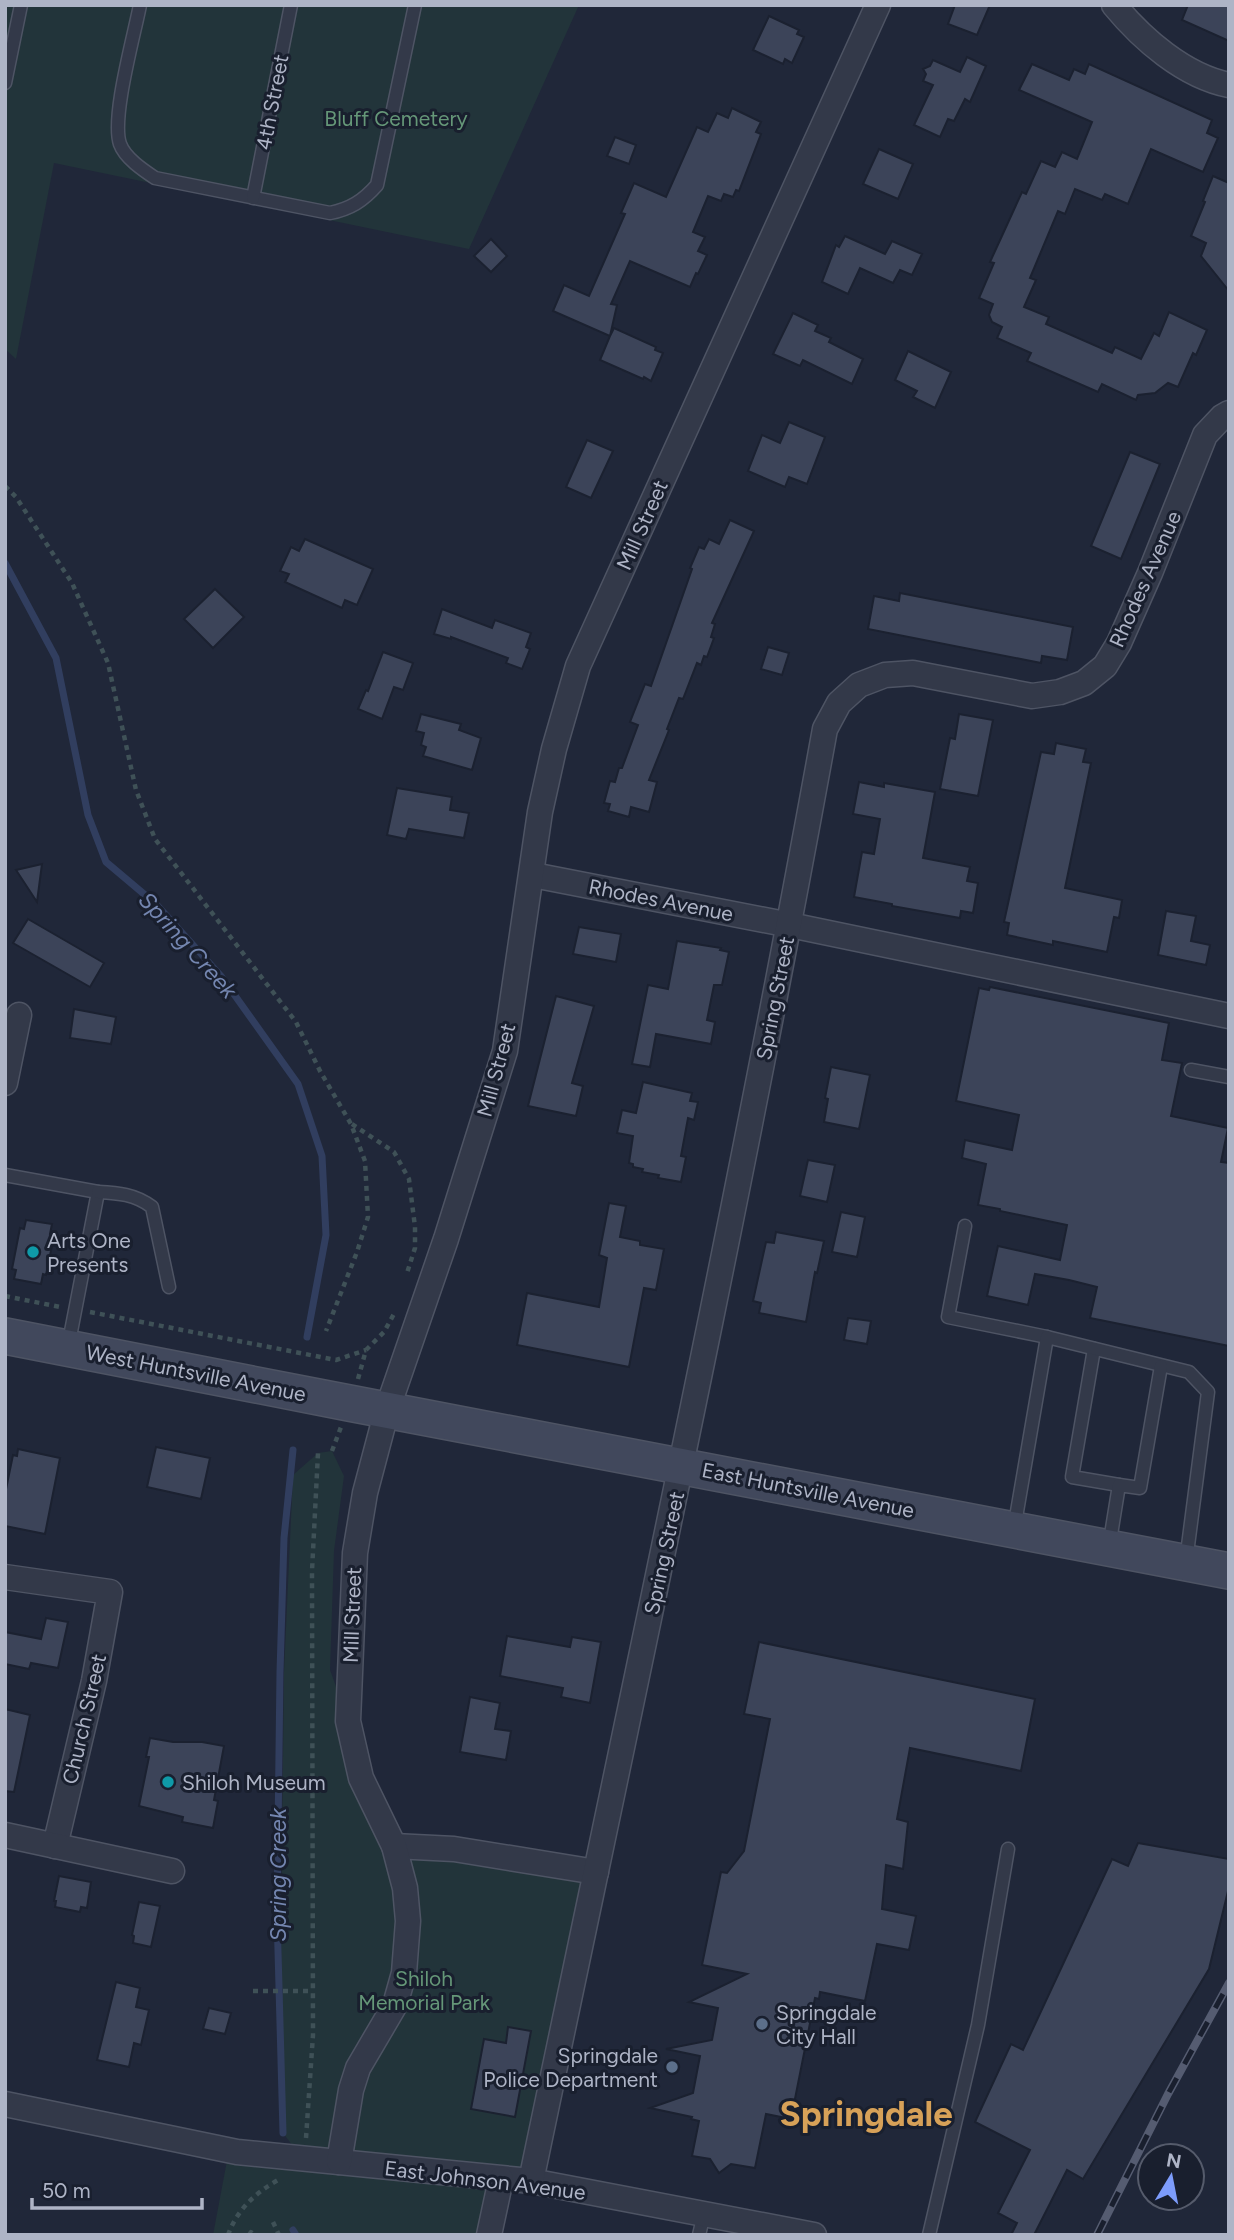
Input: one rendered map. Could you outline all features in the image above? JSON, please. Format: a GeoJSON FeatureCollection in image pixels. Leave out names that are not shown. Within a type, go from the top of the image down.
{"type":"FeatureCollection","features":[{"type":"Feature","properties":{"kind":"main road","name":"West Huntsville Avenue"},"geometry":{"type":"LineString","coordinates":[[5,1335],[387,1410]]}},
{"type":"Feature","properties":{"kind":"main road","name":"East Huntsville Avenue"},"geometry":{"type":"LineString","coordinates":[[387,1410],[1229,1571]]}},
{"type":"Feature","properties":{"kind":"street","name":"Mill Street"},"geometry":{"type":"LineString","coordinates":[[339,2162],[351,2090],[358,2068],[395,2005],[404,1973],[408,1921],[405,1888],[394,1846],[361,1778],[348,1721],[355,1553],[365,1493],[387,1410],[446,1239],[505,1051],[533,875],[540,812],[554,749],[578,666],[878,5]]}},
{"type":"Feature","properties":{"kind":"street"},"geometry":{"type":"LineString","coordinates":[[1114,5],[1132,28],[1154,47],[1212,82],[1229,85]]}},
{"type":"Feature","properties":{"kind":"street","name":"Rhodes Avenue"},"geometry":{"type":"LineString","coordinates":[[790,925],[825,729],[839,703],[859,685],[885,675],[914,673],[1032,696],[1060,692],[1084,682],[1105,666],[1119,643],[1205,435],[1229,413]]}},
{"type":"Feature","properties":{"kind":"street","name":"Rhodes Avenue"},"geometry":{"type":"LineString","coordinates":[[533,875],[1229,1016]]}},
{"type":"Feature","properties":{"kind":"street","name":"Spring Street"},"geometry":{"type":"LineString","coordinates":[[530,2181],[682,1466],[790,925]]}},
{"type":"Feature","properties":{"kind":"street"},"geometry":{"type":"LineString","coordinates":[[5,1083],[19,1015]]}},
{"type":"Feature","properties":{"kind":"street","name":"Church Street"},"geometry":{"type":"LineString","coordinates":[[5,1577],[110,1592],[94,1681],[55,1846]]}},
{"type":"Feature","properties":{"kind":"street"},"geometry":{"type":"LineString","coordinates":[[5,1835],[172,1871]]}},
{"type":"Feature","properties":{"kind":"street"},"geometry":{"type":"LineString","coordinates":[[394,1846],[454,1849],[596,1872]]}},
{"type":"Feature","properties":{"kind":"street","name":"East Johnson Avenue"},"geometry":{"type":"LineString","coordinates":[[5,2104],[237,2152],[530,2181],[702,2224],[814,2235]]}},
{"type":"Feature","properties":{"kind":"street"},"geometry":{"type":"LineString","coordinates":[[489,2235],[501,2179]]}},
{"type":"Feature","properties":{"kind":"lane"},"geometry":{"type":"LineString","coordinates":[[5,83],[21,5]]}},
{"type":"Feature","properties":{"kind":"lane"},"geometry":{"type":"LineString","coordinates":[[140,5],[117,118],[120,146],[136,164],[155,178],[330,214],[349,209],[377,185],[415,5]]}},
{"type":"Feature","properties":{"kind":"lane","name":"4th Street"},"geometry":{"type":"LineString","coordinates":[[253,198],[291,5]]}},
{"type":"Feature","properties":{"kind":"lane"},"geometry":{"type":"LineString","coordinates":[[1191,1070],[1229,1077]]}},
{"type":"Feature","properties":{"kind":"lane"},"geometry":{"type":"LineString","coordinates":[[5,1175],[98,1192],[123,1193],[142,1199],[152,1207],[169,1287]]}},
{"type":"Feature","properties":{"kind":"lane"},"geometry":{"type":"LineString","coordinates":[[68,1348],[98,1192]]}},
{"type":"Feature","properties":{"kind":"lane"},"geometry":{"type":"LineString","coordinates":[[965,1226],[948,1317],[1188,1373],[1208,1392],[1186,1562]]}},
{"type":"Feature","properties":{"kind":"lane"},"geometry":{"type":"LineString","coordinates":[[1014,1529],[1046,1338]]}},
{"type":"Feature","properties":{"kind":"lane"},"geometry":{"type":"LineString","coordinates":[[1094,1349],[1072,1477],[1140,1488],[1161,1366]]}},
{"type":"Feature","properties":{"kind":"lane"},"geometry":{"type":"LineString","coordinates":[[1109,1548],[1119,1485]]}},
{"type":"Feature","properties":{"kind":"lane"},"geometry":{"type":"LineString","coordinates":[[929,2235],[978,2025],[1008,1849]]}},
{"type":"Feature","properties":{"kind":"path"},"geometry":{"type":"LineString","coordinates":[[5,486],[16,497],[72,583],[108,663],[136,790],[155,839],[296,1022],[320,1071],[351,1124],[365,1161],[368,1217],[326,1331]]}},
{"type":"Feature","properties":{"kind":"path"},"geometry":{"type":"LineString","coordinates":[[351,1124],[394,1152],[409,1179],[415,1248],[407,1274]]}},
{"type":"Feature","properties":{"kind":"path"},"geometry":{"type":"LineString","coordinates":[[5,1296],[336,1360],[366,1350],[384,1332],[395,1312]]}},
{"type":"Feature","properties":{"kind":"path"},"geometry":{"type":"LineString","coordinates":[[332,1451],[365,1361],[366,1350]]}},
{"type":"Feature","properties":{"kind":"path"},"geometry":{"type":"LineString","coordinates":[[307,2129],[313,2035],[312,1571],[318,1453]]}},
{"type":"Feature","properties":{"kind":"path"},"geometry":{"type":"LineString","coordinates":[[253,1991],[313,1991]]}},
{"type":"Feature","properties":{"kind":"path"},"geometry":{"type":"LineString","coordinates":[[228,2235],[234,2218],[271,2184]]}},
{"type":"Feature","properties":{"kind":"path"},"geometry":{"type":"LineString","coordinates":[[273,2222],[279,2235]]}},
{"type":"Feature","properties":{"kind":"green space","name":"Bluff Cemetery"},"geometry":{"type":"Polygon","coordinates":[[[5,5],[579,5],[469,249],[54,163],[16,359],[5,349],[5,5]]]}},
{"type":"Feature","properties":{"kind":"green space","name":"Shiloh Memorial Park"},"geometry":{"type":"Polygon","coordinates":[[[332,1451],[344,1476],[334,1551],[330,1670],[394,1845],[596,1872],[531,2181],[501,2179],[489,2235],[213,2235],[229,2150],[302,2158],[283,2133],[281,1930],[284,1672],[293,1475],[318,1453],[332,1451]]]}},
{"type":"Feature","properties":{"kind":"building"},"geometry":{"type":"Polygon","coordinates":[[[955,5],[990,5],[977,35],[948,24],[955,5]]]}},
{"type":"Feature","properties":{"kind":"building"},"geometry":{"type":"Polygon","coordinates":[[[1188,5],[1229,5],[1229,41],[1182,20],[1188,5]]]}},
{"type":"Feature","properties":{"kind":"building"},"geometry":{"type":"Polygon","coordinates":[[[769,16],[799,30],[797,34],[804,37],[792,63],[785,59],[783,64],[753,50],[769,16]]]}},
{"type":"Feature","properties":{"kind":"building"},"geometry":{"type":"Polygon","coordinates":[[[967,57],[986,66],[970,102],[965,99],[954,121],[948,119],[940,137],[914,125],[933,85],[923,81],[926,74],[923,69],[930,66],[933,60],[960,72],[967,57]]]}},
{"type":"Feature","properties":{"kind":"building"},"geometry":{"type":"Polygon","coordinates":[[[1032,64],[1069,80],[1074,69],[1085,74],[1089,64],[1212,120],[1207,133],[1218,138],[1203,172],[1151,149],[1128,204],[1105,194],[1102,200],[1075,189],[1065,214],[1058,211],[1030,278],[1036,280],[1024,307],[1049,317],[1046,324],[1112,353],[1115,347],[1141,359],[1154,333],[1159,336],[1169,312],[1207,330],[1178,387],[1168,383],[1155,393],[1138,395],[1136,400],[1102,384],[1098,392],[1027,361],[1031,353],[997,338],[1002,327],[992,322],[989,315],[993,304],[979,298],[994,263],[990,262],[1022,192],[1026,194],[1041,161],[1055,167],[1062,152],[1077,159],[1092,122],[1019,90],[1032,64]]]}},
{"type":"Feature","properties":{"kind":"building"},"geometry":{"type":"Polygon","coordinates":[[[732,108],[761,122],[756,132],[761,134],[739,191],[736,190],[733,197],[724,194],[721,201],[708,196],[693,232],[705,237],[698,251],[707,255],[690,287],[630,261],[611,304],[617,305],[610,336],[553,311],[564,285],[589,296],[625,214],[621,213],[634,183],[666,197],[697,127],[708,132],[717,113],[728,118],[732,108]]]}},
{"type":"Feature","properties":{"kind":"building"},"geometry":{"type":"Polygon","coordinates":[[[615,137],[636,145],[629,164],[607,156],[615,137]]]}},
{"type":"Feature","properties":{"kind":"building"},"geometry":{"type":"Polygon","coordinates":[[[879,149],[913,164],[898,199],[863,184],[879,149]]]}},
{"type":"Feature","properties":{"kind":"building"},"geometry":{"type":"Polygon","coordinates":[[[1213,176],[1229,183],[1229,291],[1201,256],[1206,243],[1191,236],[1213,176]]]}},
{"type":"Feature","properties":{"kind":"building"},"geometry":{"type":"Polygon","coordinates":[[[845,236],[885,254],[892,241],[922,254],[912,275],[900,270],[893,283],[860,268],[848,294],[822,282],[836,245],[839,247],[845,236]]]}},
{"type":"Feature","properties":{"kind":"building"},"geometry":{"type":"Polygon","coordinates":[[[491,239],[507,256],[491,272],[474,256],[491,239]]]}},
{"type":"Feature","properties":{"kind":"building"},"geometry":{"type":"Polygon","coordinates":[[[793,313],[818,325],[815,331],[831,338],[829,342],[863,359],[852,384],[803,360],[800,366],[773,354],[793,313]]]}},
{"type":"Feature","properties":{"kind":"building"},"geometry":{"type":"Polygon","coordinates":[[[614,328],[656,347],[655,350],[663,353],[651,381],[600,360],[614,328]]]}},
{"type":"Feature","properties":{"kind":"building"},"geometry":{"type":"Polygon","coordinates":[[[908,351],[951,372],[935,408],[913,397],[917,391],[895,380],[908,351]]]}},
{"type":"Feature","properties":{"kind":"building"},"geometry":{"type":"Polygon","coordinates":[[[789,422],[825,437],[807,484],[789,477],[785,487],[748,471],[762,435],[780,443],[789,422]]]}},
{"type":"Feature","properties":{"kind":"building"},"geometry":{"type":"Polygon","coordinates":[[[587,440],[613,451],[591,498],[566,487],[587,440]]]}},
{"type":"Feature","properties":{"kind":"building"},"geometry":{"type":"Polygon","coordinates":[[[1130,452],[1160,464],[1121,559],[1091,546],[1130,452]]]}},
{"type":"Feature","properties":{"kind":"building"},"geometry":{"type":"Polygon","coordinates":[[[730,520],[754,531],[712,623],[715,624],[711,637],[714,638],[707,657],[704,656],[701,665],[697,663],[683,699],[679,698],[667,729],[669,730],[649,780],[657,782],[649,812],[631,807],[629,817],[608,811],[610,804],[604,803],[610,781],[615,782],[619,768],[622,768],[638,725],[630,722],[645,684],[651,686],[692,569],[690,568],[699,547],[704,549],[709,539],[719,544],[730,520]]]}},
{"type":"Feature","properties":{"kind":"building"},"geometry":{"type":"Polygon","coordinates":[[[305,539],[373,569],[357,605],[345,600],[342,608],[285,582],[289,574],[280,571],[291,547],[299,551],[305,539]]]}},
{"type":"Feature","properties":{"kind":"building"},"geometry":{"type":"Polygon","coordinates":[[[215,589],[244,617],[213,648],[184,619],[215,589]]]}},
{"type":"Feature","properties":{"kind":"building"},"geometry":{"type":"Polygon","coordinates":[[[900,593],[1073,627],[1067,660],[1042,656],[1041,663],[868,629],[874,596],[899,601],[900,593]]]}},
{"type":"Feature","properties":{"kind":"building"},"geometry":{"type":"Polygon","coordinates":[[[442,609],[492,628],[495,620],[531,633],[526,647],[530,649],[522,669],[506,663],[508,658],[451,637],[434,634],[442,609]]]}},
{"type":"Feature","properties":{"kind":"building"},"geometry":{"type":"Polygon","coordinates":[[[768,647],[789,653],[782,675],[761,669],[768,647]]]}},
{"type":"Feature","properties":{"kind":"building"},"geometry":{"type":"Polygon","coordinates":[[[383,652],[413,663],[403,690],[394,687],[382,719],[358,709],[383,652]]]}},
{"type":"Feature","properties":{"kind":"building"},"geometry":{"type":"Polygon","coordinates":[[[421,714],[461,724],[459,730],[481,738],[472,770],[423,756],[426,747],[421,745],[424,733],[416,731],[421,714]]]}},
{"type":"Feature","properties":{"kind":"building"},"geometry":{"type":"Polygon","coordinates":[[[959,714],[993,720],[978,796],[940,789],[950,738],[955,739],[959,714]]]}},
{"type":"Feature","properties":{"kind":"building"},"geometry":{"type":"Polygon","coordinates":[[[1056,743],[1086,749],[1083,762],[1091,763],[1065,888],[1122,900],[1119,918],[1114,917],[1107,952],[1053,941],[1053,945],[1007,935],[1009,923],[1004,922],[1041,752],[1054,754],[1056,743]]]}},
{"type":"Feature","properties":{"kind":"building"},"geometry":{"type":"Polygon","coordinates":[[[859,782],[884,787],[884,783],[935,792],[923,858],[970,867],[967,881],[978,883],[973,913],[961,911],[960,918],[854,897],[862,852],[874,854],[880,819],[853,814],[859,782]]]}},
{"type":"Feature","properties":{"kind":"building"},"geometry":{"type":"Polygon","coordinates":[[[397,788],[452,797],[450,810],[469,813],[464,838],[409,829],[406,839],[387,835],[397,788]]]}},
{"type":"Feature","properties":{"kind":"building"},"geometry":{"type":"Polygon","coordinates":[[[42,864],[37,902],[16,870],[42,864]]]}},
{"type":"Feature","properties":{"kind":"building"},"geometry":{"type":"Polygon","coordinates":[[[1166,911],[1196,916],[1191,941],[1210,945],[1206,965],[1158,955],[1166,911]]]}},
{"type":"Feature","properties":{"kind":"building"},"geometry":{"type":"Polygon","coordinates":[[[28,919],[104,963],[90,987],[13,943],[28,919]]]}},
{"type":"Feature","properties":{"kind":"building"},"geometry":{"type":"Polygon","coordinates":[[[579,927],[621,934],[616,962],[573,954],[579,927]]]}},
{"type":"Feature","properties":{"kind":"building"},"geometry":{"type":"Polygon","coordinates":[[[677,941],[721,948],[720,950],[729,952],[722,985],[714,985],[707,1020],[715,1022],[711,1044],[656,1034],[650,1067],[632,1064],[648,985],[668,989],[677,941]]]}},
{"type":"Feature","properties":{"kind":"building"},"geometry":{"type":"Polygon","coordinates":[[[990,987],[1169,1023],[1162,1060],[1182,1063],[1171,1116],[1228,1128],[1221,1162],[1229,1163],[1229,1346],[1090,1318],[1097,1287],[1069,1280],[1035,1274],[1028,1305],[987,1296],[998,1246],[1060,1260],[1067,1225],[978,1205],[986,1164],[962,1158],[965,1140],[1012,1150],[1019,1115],[956,1101],[979,988],[989,990],[990,987]]]}},
{"type":"Feature","properties":{"kind":"building"},"geometry":{"type":"Polygon","coordinates":[[[556,996],[594,1006],[572,1083],[583,1086],[576,1116],[528,1106],[556,996]]]}},
{"type":"Feature","properties":{"kind":"building"},"geometry":{"type":"Polygon","coordinates":[[[74,1009],[116,1017],[111,1044],[70,1038],[74,1009]]]}},
{"type":"Feature","properties":{"kind":"building"},"geometry":{"type":"Polygon","coordinates":[[[831,1067],[870,1075],[859,1129],[824,1122],[831,1067]]]}},
{"type":"Feature","properties":{"kind":"building"},"geometry":{"type":"Polygon","coordinates":[[[643,1082],[692,1093],[690,1101],[698,1102],[694,1120],[688,1118],[681,1156],[686,1157],[681,1182],[658,1178],[659,1175],[642,1172],[643,1169],[633,1167],[633,1164],[629,1163],[633,1136],[617,1133],[622,1110],[636,1113],[643,1082]]]}},
{"type":"Feature","properties":{"kind":"building"},"geometry":{"type":"Polygon","coordinates":[[[808,1160],[835,1165],[827,1202],[800,1196],[808,1160]]]}},
{"type":"Feature","properties":{"kind":"building"},"geometry":{"type":"Polygon","coordinates":[[[609,1203],[626,1206],[620,1237],[640,1241],[640,1245],[664,1249],[656,1290],[644,1288],[629,1367],[517,1345],[527,1293],[599,1307],[607,1258],[599,1255],[609,1203]]]}},
{"type":"Feature","properties":{"kind":"building"},"geometry":{"type":"Polygon","coordinates":[[[841,1212],[865,1217],[857,1257],[832,1252],[841,1212]]]}},
{"type":"Feature","properties":{"kind":"building","name":"Arts One Presents"},"geometry":{"type":"Polygon","coordinates":[[[26,1220],[52,1224],[50,1234],[54,1236],[46,1275],[43,1274],[41,1284],[14,1279],[16,1270],[12,1269],[20,1228],[24,1229],[26,1220]]]}},
{"type":"Feature","properties":{"kind":"building"},"geometry":{"type":"Polygon","coordinates":[[[776,1232],[824,1241],[806,1322],[759,1313],[761,1303],[753,1301],[766,1242],[774,1243],[776,1232]]]}},
{"type":"Feature","properties":{"kind":"building"},"geometry":{"type":"Polygon","coordinates":[[[848,1318],[871,1321],[867,1344],[844,1340],[848,1318]]]}},
{"type":"Feature","properties":{"kind":"building"},"geometry":{"type":"Polygon","coordinates":[[[156,1447],[210,1458],[201,1499],[147,1487],[156,1447]]]}},
{"type":"Feature","properties":{"kind":"building"},"geometry":{"type":"Polygon","coordinates":[[[18,1449],[60,1458],[45,1534],[5,1526],[5,1494],[13,1455],[17,1456],[18,1449]]]}},
{"type":"Feature","properties":{"kind":"building"},"geometry":{"type":"Polygon","coordinates":[[[46,1618],[68,1622],[58,1668],[31,1663],[29,1669],[5,1664],[5,1632],[41,1639],[46,1618]]]}},
{"type":"Feature","properties":{"kind":"building"},"geometry":{"type":"Polygon","coordinates":[[[507,1636],[570,1647],[572,1637],[601,1642],[590,1703],[561,1697],[563,1688],[500,1676],[507,1636]]]}},
{"type":"Feature","properties":{"kind":"building"},"geometry":{"type":"Polygon","coordinates":[[[759,1642],[1035,1699],[1021,1771],[910,1748],[897,1819],[908,1822],[903,1869],[886,1865],[882,1909],[916,1916],[909,1950],[877,1944],[865,2001],[820,1992],[819,1999],[815,1998],[791,2119],[766,2114],[755,2168],[731,2164],[719,2173],[710,2159],[692,2156],[699,2121],[650,2108],[693,2093],[700,2056],[666,2049],[712,2040],[718,2008],[689,2002],[747,1974],[702,1965],[721,1872],[727,1873],[744,1851],[770,1719],[744,1714],[759,1642]]]}},
{"type":"Feature","properties":{"kind":"building"},"geometry":{"type":"Polygon","coordinates":[[[470,1697],[500,1703],[495,1729],[511,1731],[506,1760],[460,1752],[470,1697]]]}},
{"type":"Feature","properties":{"kind":"building"},"geometry":{"type":"Polygon","coordinates":[[[5,1709],[30,1715],[14,1792],[5,1791],[5,1709]]]}},
{"type":"Feature","properties":{"kind":"building","name":"Shiloh Museum"},"geometry":{"type":"Polygon","coordinates":[[[150,1738],[224,1746],[214,1800],[218,1801],[213,1828],[182,1822],[183,1817],[139,1806],[150,1738]]]}},
{"type":"Feature","properties":{"kind":"building"},"geometry":{"type":"Polygon","coordinates":[[[1138,1843],[1229,1859],[1229,1887],[1209,1969],[1083,2179],[1067,2170],[1034,2235],[1011,2235],[1017,2223],[998,2213],[1030,2150],[975,2122],[1011,2044],[1023,2050],[1112,1859],[1128,1866],[1138,1843]]]}},
{"type":"Feature","properties":{"kind":"building"},"geometry":{"type":"Polygon","coordinates":[[[59,1876],[91,1882],[87,1908],[81,1907],[80,1912],[55,1907],[59,1876]]]}},
{"type":"Feature","properties":{"kind":"building"},"geometry":{"type":"Polygon","coordinates":[[[139,1902],[160,1906],[151,1947],[133,1943],[132,1935],[139,1902]]]}},
{"type":"Feature","properties":{"kind":"building"},"geometry":{"type":"Polygon","coordinates":[[[116,1982],[140,1988],[136,2007],[149,2010],[141,2045],[134,2043],[129,2067],[97,2060],[116,1982]]]}},
{"type":"Feature","properties":{"kind":"building"},"geometry":{"type":"Polygon","coordinates":[[[209,2008],[231,2013],[225,2034],[203,2029],[209,2008]]]}},
{"type":"Feature","properties":{"kind":"building"},"geometry":{"type":"Polygon","coordinates":[[[508,2027],[531,2031],[515,2117],[471,2109],[484,2039],[506,2043],[508,2027]]]}},
{"type":"Feature","properties":{"kind":"waterway","name":"Spring Creek"},"geometry":{"type":"LineString","coordinates":[[5,563],[56,658],[88,815],[106,862],[157,905],[221,976],[298,1084],[322,1156],[326,1235],[307,1337]]}},
{"type":"Feature","properties":{"kind":"waterway","name":"Spring Creek"},"geometry":{"type":"LineString","coordinates":[[283,2133],[277,1914],[280,1672],[284,1538],[293,1450]]}},
{"type":"Feature","properties":{"kind":"waterway","name":"Spring Creek"},"geometry":{"type":"LineString","coordinates":[[293,2230],[296,2235]]}},
{"type":"Feature","properties":{"kind":"railway"},"geometry":{"type":"LineString","coordinates":[[1097,2235],[1168,2094],[1229,1983]]}},
{"type":"Feature","properties":{"kind":"place","name":"Arts One Presents"},"geometry":{"type":"Point","coordinates":[33,1252]}},
{"type":"Feature","properties":{"kind":"place","name":"Shiloh Museum"},"geometry":{"type":"Point","coordinates":[168,1782]}},
{"type":"Feature","properties":{"kind":"place","name":"Springdale City Hall"},"geometry":{"type":"Point","coordinates":[762,2024]}},
{"type":"Feature","properties":{"kind":"place","name":"Springdale Police Department"},"geometry":{"type":"Point","coordinates":[672,2067]}},
{"type":"Feature","properties":{"kind":"district","name":"Springdale"},"geometry":{"type":"Point","coordinates":[866,2114]}}]}
